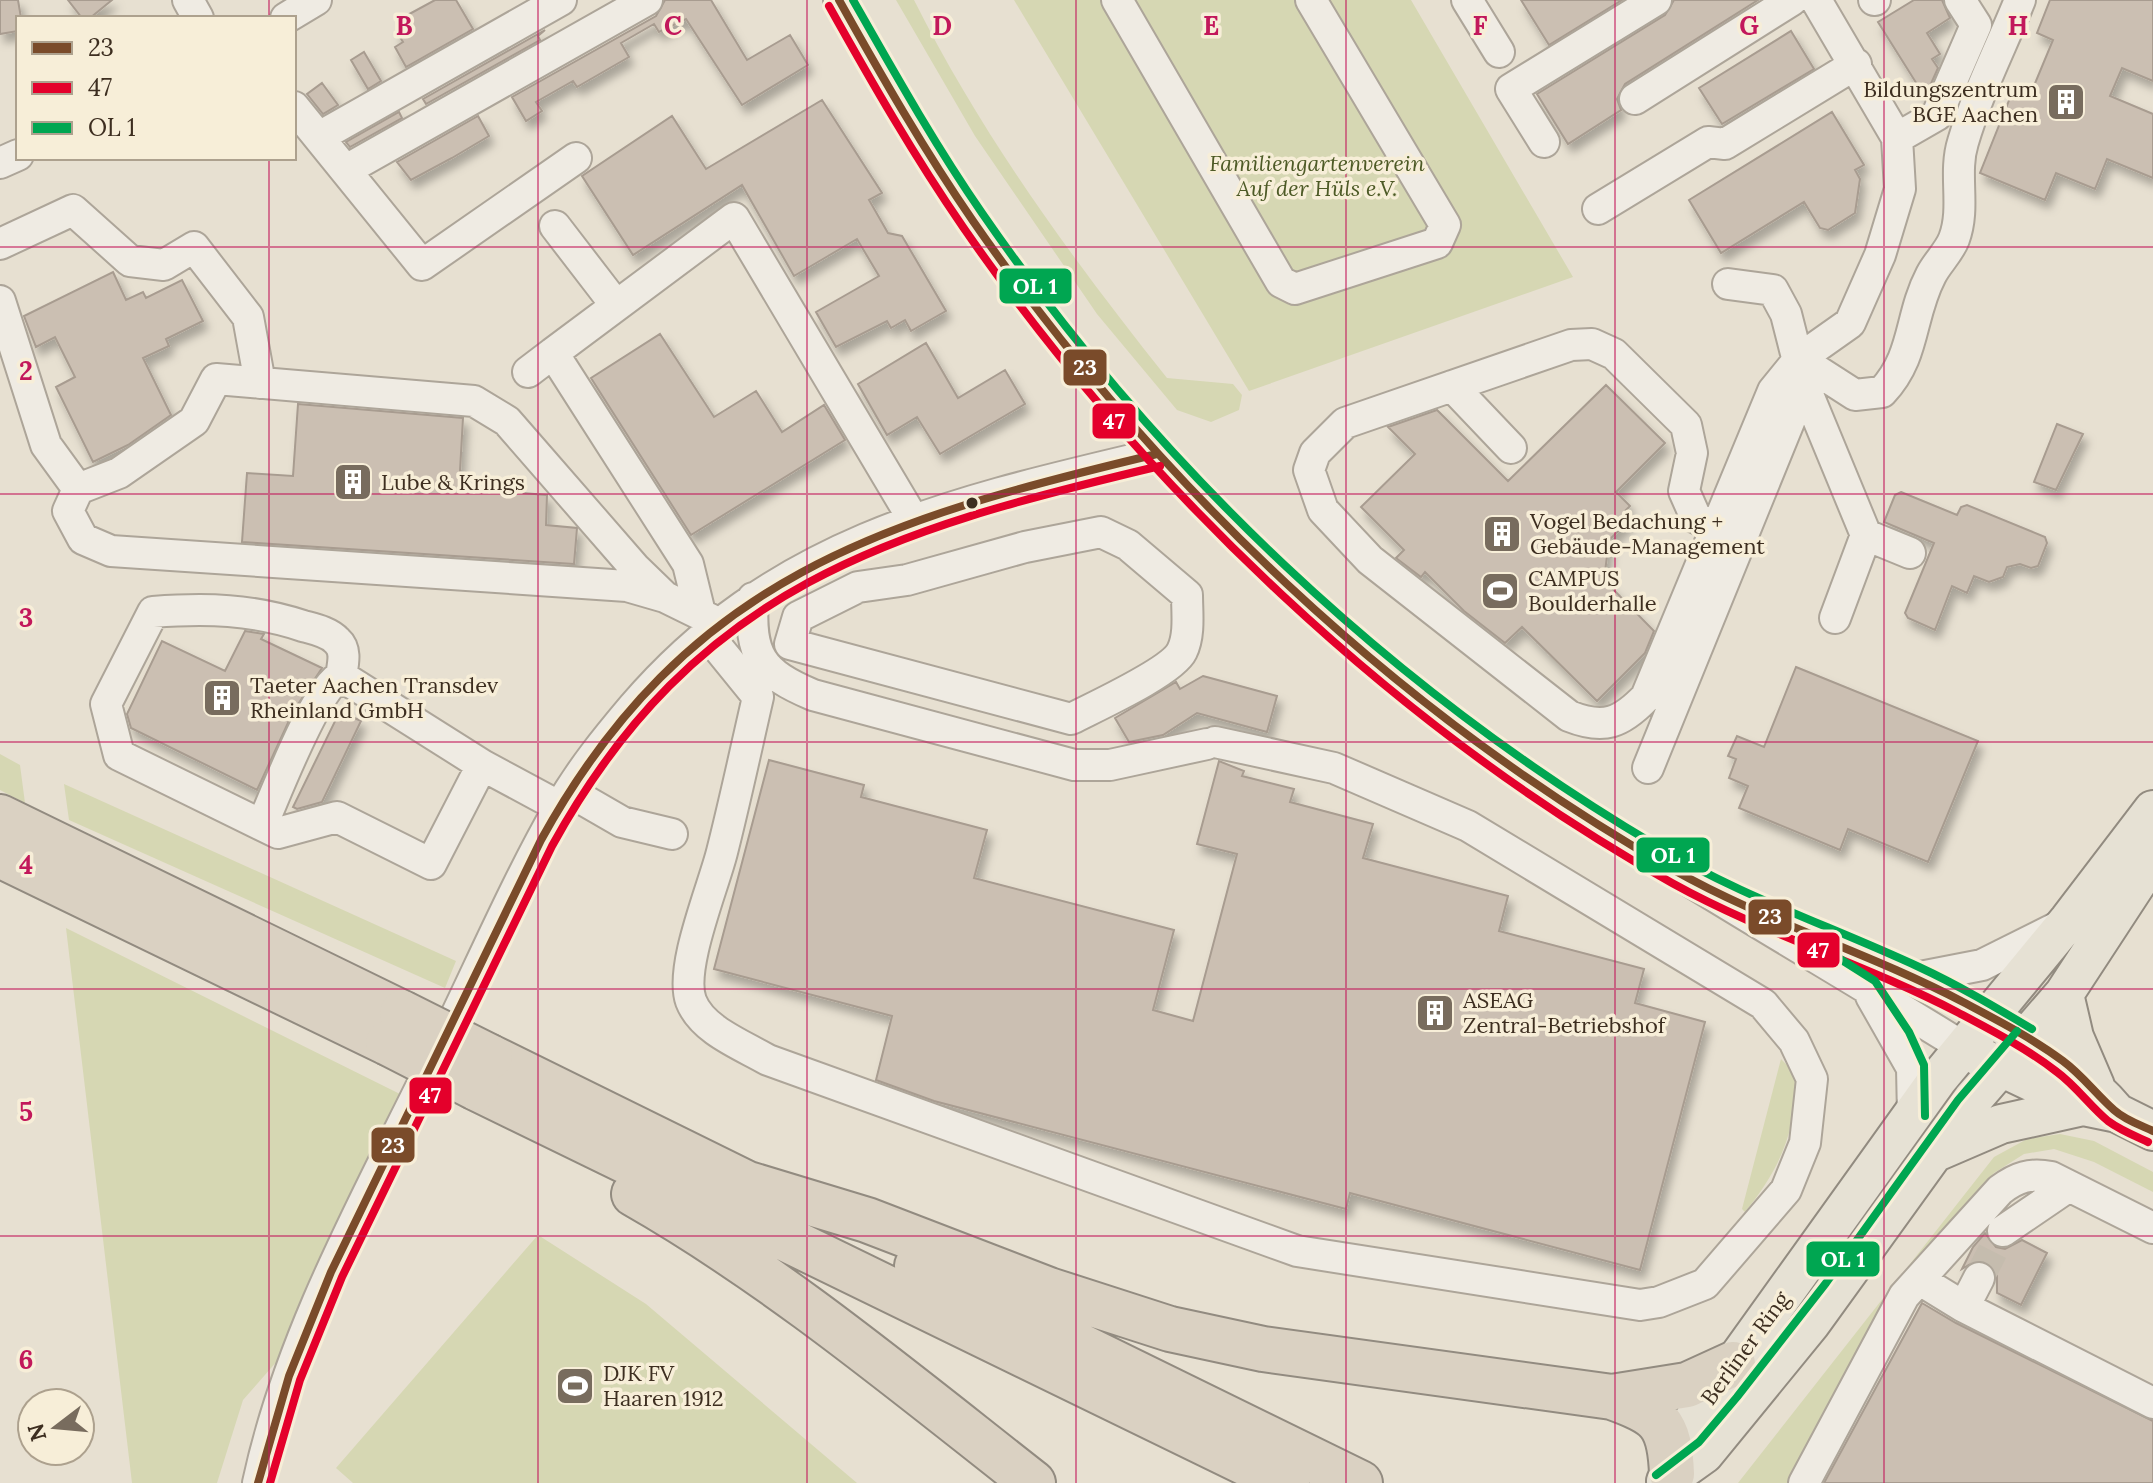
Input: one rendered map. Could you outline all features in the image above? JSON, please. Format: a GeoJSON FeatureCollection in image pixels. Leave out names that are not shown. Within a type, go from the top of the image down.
{"type":"FeatureCollection","features":[{"type":"Feature","properties":{"kind":"highway"},"geometry":{"type":"LineString","coordinates":[[0,817],[89,880],[395,1028],[1287,1483]]}},
{"type":"Feature","properties":{"kind":"highway"},"geometry":{"type":"LineString","coordinates":[[0,855],[89,880]]}},
{"type":"Feature","properties":{"kind":"highway"},"geometry":{"type":"LineString","coordinates":[[483,1073],[745,1183],[1360,1483]]}},
{"type":"Feature","properties":{"kind":"highway"},"geometry":{"type":"LineString","coordinates":[[483,1073],[581,1164],[679,1220],[821,1320],[1033,1483]]}},
{"type":"Feature","properties":{"kind":"highway"},"geometry":{"type":"LineString","coordinates":[[745,1183],[867,1220],[1049,1290],[1170,1329],[1263,1349],[1612,1397],[1648,1410],[1665,1427],[1671,1447],[1668,1479]]}},
{"type":"Feature","properties":{"kind":"highway"},"geometry":{"type":"LineString","coordinates":[[1612,1397],[1687,1385],[1733,1364]]}},
{"type":"Feature","properties":{"kind":"main road","name":"Berliner Ring"},"geometry":{"type":"LineString","coordinates":[[1668,1479],[1684,1433],[1733,1364],[1963,1047],[2069,920],[2153,810]]}},
{"type":"Feature","properties":{"kind":"main road","name":"Berliner Ring"},"geometry":{"type":"LineString","coordinates":[[1668,1479],[1704,1454],[1734,1420],[1999,1067],[2064,994],[2153,858]]}},
{"type":"Feature","properties":{"kind":"main road"},"geometry":{"type":"LineString","coordinates":[[2064,994],[2074,1037],[2098,1102]]}},
{"type":"Feature","properties":{"kind":"main road"},"geometry":{"type":"LineString","coordinates":[[1988,1016],[2026,1039],[2098,1102]]}},
{"type":"Feature","properties":{"kind":"main road"},"geometry":{"type":"LineString","coordinates":[[1963,1047],[1999,1067],[2098,1102],[2153,1131]]}},
{"type":"Feature","properties":{"kind":"main road"},"geometry":{"type":"LineString","coordinates":[[1936,1152],[2001,1124],[2098,1102]]}},
{"type":"Feature","properties":{"kind":"street"},"geometry":{"type":"LineString","coordinates":[[319,137],[561,0]]}},
{"type":"Feature","properties":{"kind":"street"},"geometry":{"type":"LineString","coordinates":[[577,0],[594,30]]}},
{"type":"Feature","properties":{"kind":"street"},"geometry":{"type":"LineString","coordinates":[[346,170],[647,0]]}},
{"type":"Feature","properties":{"kind":"street"},"geometry":{"type":"LineString","coordinates":[[839,0],[943,180],[1011,277],[1102,393],[1157,454],[1261,558],[1373,660],[1535,782],[1963,1047]]}},
{"type":"Feature","properties":{"kind":"street"},"geometry":{"type":"LineString","coordinates":[[1117,0],[1281,282],[1295,289],[1437,243],[1445,225],[1311,0]]}},
{"type":"Feature","properties":{"kind":"street"},"geometry":{"type":"LineString","coordinates":[[1467,0],[1499,52]]}},
{"type":"Feature","properties":{"kind":"street"},"geometry":{"type":"LineString","coordinates":[[1544,142],[1511,89],[1656,0]]}},
{"type":"Feature","properties":{"kind":"street"},"geometry":{"type":"LineString","coordinates":[[1635,99],[1792,0]]}},
{"type":"Feature","properties":{"kind":"street"},"geometry":{"type":"LineString","coordinates":[[1717,528],[1696,518],[1684,491],[1692,453],[1686,425],[1614,354],[1592,344],[1571,345],[1345,423],[1315,453],[1309,470],[1323,510],[1370,560],[1569,716],[1591,724],[1613,724],[1629,715],[1646,697],[1717,528],[1773,391],[1801,372],[1850,323],[1880,255],[1900,189],[1897,138],[1816,0]]}},
{"type":"Feature","properties":{"kind":"street"},"geometry":{"type":"LineString","coordinates":[[1897,138],[1937,115],[1976,25],[1960,0]]}},
{"type":"Feature","properties":{"kind":"street"},"geometry":{"type":"LineString","coordinates":[[1801,372],[1855,395],[1882,392],[1897,376],[1910,349],[1917,308],[1931,275],[1954,239],[1962,191],[1957,167],[1963,141],[2020,0]]}},
{"type":"Feature","properties":{"kind":"street"},"geometry":{"type":"LineString","coordinates":[[1598,209],[1708,142],[1725,144],[1856,64]]}},
{"type":"Feature","properties":{"kind":"street"},"geometry":{"type":"LineString","coordinates":[[296,109],[422,265],[576,158]]}},
{"type":"Feature","properties":{"kind":"street"},"geometry":{"type":"LineString","coordinates":[[0,244],[73,210],[130,261],[164,265],[194,247],[248,317],[260,383]]}},
{"type":"Feature","properties":{"kind":"street"},"geometry":{"type":"LineString","coordinates":[[528,372],[734,218],[913,519]]}},
{"type":"Feature","properties":{"kind":"street"},"geometry":{"type":"LineString","coordinates":[[555,226],[615,304]]}},
{"type":"Feature","properties":{"kind":"street"},"geometry":{"type":"LineString","coordinates":[[1728,284],[1773,290],[1786,314],[1801,372],[1866,535],[1835,618]]}},
{"type":"Feature","properties":{"kind":"street"},"geometry":{"type":"LineString","coordinates":[[0,301],[46,445],[78,489]]}},
{"type":"Feature","properties":{"kind":"street"},"geometry":{"type":"LineString","coordinates":[[553,353],[688,564],[708,623],[758,697],[722,853],[690,969],[690,998],[700,1017],[731,1039],[768,1060],[1297,1251],[1640,1305],[1659,1302],[1705,1284],[1786,1190],[1805,1143],[1812,1079],[1794,1041],[1763,1004],[1468,826],[1334,768],[1211,743],[1110,765],[1074,765],[813,695],[781,682],[763,666],[751,625],[753,598]]}},
{"type":"Feature","properties":{"kind":"street"},"geometry":{"type":"LineString","coordinates":[[1648,768],[1801,372]]}},
{"type":"Feature","properties":{"kind":"street"},"geometry":{"type":"LineString","coordinates":[[665,597],[627,586],[111,551],[83,539],[68,511],[78,489],[119,473],[194,421],[216,379],[474,401],[507,421],[635,568],[665,597],[708,623]]}},
{"type":"Feature","properties":{"kind":"street"},"geometry":{"type":"LineString","coordinates":[[1452,386],[1511,448]]}},
{"type":"Feature","properties":{"kind":"street"},"geometry":{"type":"LineString","coordinates":[[258,1483],[288,1381],[316,1308],[393,1141],[565,799],[595,752],[667,667],[708,623],[792,572],[868,537],[972,499],[1157,454]]}},
{"type":"Feature","properties":{"kind":"street"},"geometry":{"type":"LineString","coordinates":[[1101,532],[1128,545],[1187,595],[1182,652],[1165,667],[1071,719],[790,644],[798,617],[858,587],[887,581],[907,580],[1025,547],[1101,532]]}},
{"type":"Feature","properties":{"kind":"street"},"geometry":{"type":"LineString","coordinates":[[1866,535],[1910,553]]}},
{"type":"Feature","properties":{"kind":"street"},"geometry":{"type":"LineString","coordinates":[[868,537],[887,581]]}},
{"type":"Feature","properties":{"kind":"street"},"geometry":{"type":"LineString","coordinates":[[792,572],[814,609]]}},
{"type":"Feature","properties":{"kind":"street"},"geometry":{"type":"LineString","coordinates":[[341,676],[345,656],[339,642],[323,632],[269,615],[214,607],[153,612],[106,704],[119,755],[278,833],[337,817],[431,864],[482,765]]}},
{"type":"Feature","properties":{"kind":"street"},"geometry":{"type":"LineString","coordinates":[[341,676],[482,765],[622,822],[672,834]]}},
{"type":"Feature","properties":{"kind":"street"},"geometry":{"type":"LineString","coordinates":[[262,825],[317,703],[331,681],[341,676]]}},
{"type":"Feature","properties":{"kind":"street"},"geometry":{"type":"LineString","coordinates":[[758,697],[813,695]]}},
{"type":"Feature","properties":{"kind":"street"},"geometry":{"type":"LineString","coordinates":[[1704,886],[1915,978],[1988,1016]]}},
{"type":"Feature","properties":{"kind":"street"},"geometry":{"type":"LineString","coordinates":[[1915,978],[1982,965],[2004,957],[2069,920]]}},
{"type":"Feature","properties":{"kind":"street"},"geometry":{"type":"LineString","coordinates":[[1867,990],[1908,1057],[1914,1081],[1913,1116]]}},
{"type":"Feature","properties":{"kind":"street"},"geometry":{"type":"LineString","coordinates":[[1804,1483],[1904,1296],[2000,1190],[2015,1178],[2035,1174],[2069,1186],[2153,1228]]}},
{"type":"Feature","properties":{"kind":"street"},"geometry":{"type":"LineString","coordinates":[[2003,1231],[2069,1186]]}},
{"type":"Feature","properties":{"kind":"street"},"geometry":{"type":"LineString","coordinates":[[1964,1307],[1979,1278]]}},
{"type":"Feature","properties":{"kind":"street"},"geometry":{"type":"LineString","coordinates":[[1920,1280],[1964,1307],[2153,1403]]}},
{"type":"Feature","properties":{"kind":"green space"},"geometry":{"type":"Polygon","coordinates":[[[896,0],[914,0],[969,100],[1031,196],[1167,378],[1233,384],[1242,395],[1239,410],[1211,422],[1177,410],[1097,314],[975,136],[896,0]]]}},
{"type":"Feature","properties":{"kind":"green space","name":"Familiengartenverein Auf der Hüls e.V."},"geometry":{"type":"Polygon","coordinates":[[[1014,0],[1411,0],[1573,277],[1249,391],[1014,0]]]}},
{"type":"Feature","properties":{"kind":"green space"},"geometry":{"type":"Polygon","coordinates":[[[0,754],[20,765],[25,803],[0,790],[0,754]]]}},
{"type":"Feature","properties":{"kind":"green space"},"geometry":{"type":"Polygon","coordinates":[[[64,784],[456,961],[445,988],[69,820],[64,784]]]}},
{"type":"Feature","properties":{"kind":"green space"},"geometry":{"type":"Polygon","coordinates":[[[66,928],[406,1097],[285,1352],[243,1400],[217,1483],[132,1483],[66,928]]]}},
{"type":"Feature","properties":{"kind":"green space"},"geometry":{"type":"Polygon","coordinates":[[[1781,1059],[1796,1074],[1790,1131],[1777,1164],[1745,1212],[1742,1209],[1781,1059]]]}},
{"type":"Feature","properties":{"kind":"green space"},"geometry":{"type":"Polygon","coordinates":[[[2060,1134],[2094,1141],[2153,1172],[2153,1192],[2094,1162],[2054,1149],[2024,1154],[1994,1173],[1883,1307],[1794,1483],[1738,1483],[1994,1157],[2027,1139],[2060,1134]]]}},
{"type":"Feature","properties":{"kind":"green space","name":"DJK FV Haaren 1912"},"geometry":{"type":"Polygon","coordinates":[[[538,1235],[646,1304],[857,1483],[353,1483],[336,1468],[538,1235]]]}},
{"type":"Feature","properties":{"kind":"building"},"geometry":{"type":"Polygon","coordinates":[[[0,0],[18,0],[21,16],[16,16],[16,31],[0,34],[0,0]]]}},
{"type":"Feature","properties":{"kind":"building"},"geometry":{"type":"Polygon","coordinates":[[[68,0],[112,0],[92,16],[80,16],[68,0]]]}},
{"type":"Feature","properties":{"kind":"building"},"geometry":{"type":"Polygon","coordinates":[[[435,0],[456,0],[473,29],[406,67],[395,47],[403,42],[396,31],[406,25],[402,18],[435,0]]]}},
{"type":"Feature","properties":{"kind":"building"},"geometry":{"type":"Polygon","coordinates":[[[665,0],[711,0],[747,60],[790,35],[808,65],[742,105],[686,19],[659,32],[654,24],[621,43],[629,57],[577,87],[573,81],[536,102],[542,111],[526,121],[512,97],[656,16],[665,0]]]}},
{"type":"Feature","properties":{"kind":"building"},"geometry":{"type":"Polygon","coordinates":[[[1521,0],[1622,0],[1549,45],[1521,0]]]}},
{"type":"Feature","properties":{"kind":"building"},"geometry":{"type":"Polygon","coordinates":[[[1674,0],[1758,0],[1625,84],[1617,99],[1621,110],[1568,144],[1537,94],[1665,15],[1674,0]]]}},
{"type":"Feature","properties":{"kind":"building"},"geometry":{"type":"Polygon","coordinates":[[[1914,0],[1942,0],[1950,18],[1927,33],[1940,54],[1932,59],[1938,68],[1925,97],[1878,22],[1914,0]]]}},
{"type":"Feature","properties":{"kind":"building","name":"Bildungszentrum BGE Aachen"},"geometry":{"type":"Polygon","coordinates":[[[2050,0],[2153,0],[2153,81],[2122,68],[2110,96],[2153,114],[2153,178],[2107,159],[2095,189],[2056,173],[2045,200],[1980,173],[2014,88],[2031,93],[2053,40],[2037,33],[2050,0]]]}},
{"type":"Feature","properties":{"kind":"building"},"geometry":{"type":"Polygon","coordinates":[[[545,30],[538,36],[540,40],[426,104],[423,99],[545,30]]]}},
{"type":"Feature","properties":{"kind":"building"},"geometry":{"type":"Polygon","coordinates":[[[1791,31],[1814,69],[1722,124],[1699,88],[1791,31]]]}},
{"type":"Feature","properties":{"kind":"building"},"geometry":{"type":"Polygon","coordinates":[[[364,52],[381,81],[368,89],[351,60],[364,52]]]}},
{"type":"Feature","properties":{"kind":"building"},"geometry":{"type":"Polygon","coordinates":[[[322,83],[338,105],[323,114],[307,94],[322,83]]]}},
{"type":"Feature","properties":{"kind":"building"},"geometry":{"type":"Polygon","coordinates":[[[822,100],[882,193],[869,200],[888,233],[902,236],[946,311],[911,331],[905,320],[891,328],[887,321],[836,347],[816,312],[879,276],[857,239],[794,276],[742,185],[633,255],[582,176],[672,116],[706,169],[822,100]]]}},
{"type":"Feature","properties":{"kind":"building"},"geometry":{"type":"Polygon","coordinates":[[[399,112],[402,118],[350,147],[346,142],[399,112]]]}},
{"type":"Feature","properties":{"kind":"building"},"geometry":{"type":"Polygon","coordinates":[[[1832,112],[1864,165],[1855,170],[1860,179],[1855,213],[1828,230],[1820,228],[1804,202],[1721,253],[1689,200],[1832,112]]]}},
{"type":"Feature","properties":{"kind":"building"},"geometry":{"type":"Polygon","coordinates":[[[478,116],[489,136],[452,158],[411,180],[397,162],[478,116]]]}},
{"type":"Feature","properties":{"kind":"building"},"geometry":{"type":"Polygon","coordinates":[[[113,272],[126,300],[143,292],[146,298],[182,280],[203,321],[166,339],[169,346],[143,358],[171,415],[128,445],[93,462],[56,387],[75,377],[55,337],[36,347],[24,316],[113,272]]]}},
{"type":"Feature","properties":{"kind":"building"},"geometry":{"type":"Polygon","coordinates":[[[660,334],[714,417],[756,391],[782,432],[824,405],[845,440],[691,535],[591,378],[660,334]]]}},
{"type":"Feature","properties":{"kind":"building"},"geometry":{"type":"Polygon","coordinates":[[[926,343],[958,398],[1005,370],[1025,404],[940,454],[917,417],[887,435],[858,384],[926,343]]]}},
{"type":"Feature","properties":{"kind":"building","name":"Vogel Bedachung + Gebäude-Management"},"geometry":{"type":"Polygon","coordinates":[[[1606,385],[1665,443],[1616,492],[1630,506],[1625,511],[1632,518],[1609,540],[1604,580],[1654,631],[1645,653],[1597,701],[1522,627],[1505,643],[1464,611],[1425,572],[1421,577],[1396,558],[1404,550],[1361,507],[1415,454],[1388,427],[1437,410],[1508,481],[1606,385]]]}},
{"type":"Feature","properties":{"kind":"building","name":"Lube & Krings"},"geometry":{"type":"Polygon","coordinates":[[[298,404],[463,418],[459,488],[547,495],[546,525],[577,528],[574,564],[242,542],[247,473],[293,476],[298,404]]]}},
{"type":"Feature","properties":{"kind":"building"},"geometry":{"type":"Polygon","coordinates":[[[2057,424],[2083,434],[2056,490],[2034,482],[2057,424]]]}},
{"type":"Feature","properties":{"kind":"building"},"geometry":{"type":"Polygon","coordinates":[[[1901,492],[1957,515],[1961,507],[1967,505],[2045,537],[2047,543],[2038,566],[2031,568],[2020,564],[2007,567],[2003,577],[1989,582],[1974,576],[1967,593],[1952,586],[1935,630],[1908,618],[1905,613],[1934,543],[1884,522],[1895,495],[1901,492]]]}},
{"type":"Feature","properties":{"kind":"building","name":"Taeter Aachen Transdev Rheinland GmbH"},"geometry":{"type":"Polygon","coordinates":[[[245,631],[264,634],[261,639],[322,668],[293,712],[257,790],[131,728],[127,714],[162,641],[225,671],[245,631]]]}},
{"type":"Feature","properties":{"kind":"building"},"geometry":{"type":"Polygon","coordinates":[[[1796,667],[1978,741],[1928,862],[1848,829],[1840,850],[1739,808],[1748,786],[1729,778],[1736,759],[1728,756],[1737,736],[1764,747],[1796,667]]]}},
{"type":"Feature","properties":{"kind":"building"},"geometry":{"type":"Polygon","coordinates":[[[1203,676],[1277,696],[1267,732],[1197,713],[1163,735],[1129,742],[1115,718],[1176,682],[1180,689],[1203,676]]]}},
{"type":"Feature","properties":{"kind":"building","name":"Taeter Aachen Transdev Rheinland GmbH"},"geometry":{"type":"Polygon","coordinates":[[[340,711],[361,721],[322,802],[297,809],[293,807],[340,711]]]}},
{"type":"Feature","properties":{"kind":"building","name":"ASEAG Zentral-Betriebshof"},"geometry":{"type":"Polygon","coordinates":[[[769,760],[864,785],[861,797],[987,830],[974,878],[1174,930],[1153,1010],[1193,1021],[1237,854],[1197,844],[1219,761],[1244,771],[1242,776],[1294,789],[1290,802],[1373,824],[1363,858],[1508,896],[1499,931],[1644,969],[1635,1003],[1705,1022],[1640,1270],[1350,1193],[1346,1209],[934,1101],[876,1080],[892,1016],[714,969],[769,760]]]}},
{"type":"Feature","properties":{"kind":"building"},"geometry":{"type":"Polygon","coordinates":[[[1985,1233],[1996,1247],[2005,1249],[2022,1240],[2047,1253],[2021,1305],[1997,1293],[1997,1276],[1988,1262],[1977,1260],[1962,1269],[1973,1247],[1985,1233]]]}},
{"type":"Feature","properties":{"kind":"building"},"geometry":{"type":"Polygon","coordinates":[[[1922,1303],[2153,1421],[2153,1483],[1824,1483],[1922,1303]]]}},
{"type":"Feature","properties":{"kind":"tunnel"},"geometry":{"type":"LineString","coordinates":[[1979,1278],[2003,1231]]}},
{"type":"Feature","properties":{"kind":"transit line","name":"23"},"geometry":{"type":"LineString","coordinates":[[839,0],[937,167],[1044,317],[1120,410],[1201,499],[1286,584],[1377,663],[1471,738],[1570,806],[1672,869],[1743,905],[1963,1002],[2063,1061],[2118,1114],[2153,1131]]}},
{"type":"Feature","properties":{"kind":"transit line"},"geometry":{"type":"LineString","coordinates":[[853,0],[948,161],[1051,307],[1124,397],[1203,484],[1285,566],[1372,644],[1464,716],[1559,784],[1657,846],[1753,895],[1934,974],[2032,1029]]}},
{"type":"Feature","properties":{"kind":"transit line","name":"47"},"geometry":{"type":"LineString","coordinates":[[829,6],[927,173],[1034,323],[1111,417],[1193,508],[1282,594],[1374,676],[1470,752],[1570,821],[1672,883],[1742,918],[1922,995],[1983,1026],[2057,1072],[2108,1121],[2148,1142]]}},
{"type":"Feature","properties":{"kind":"transit line","name":"23"},"geometry":{"type":"LineString","coordinates":[[258,1483],[289,1376],[331,1272],[541,840],[598,751],[660,678],[728,619],[801,573],[880,535],[1058,478],[1157,454]]}},
{"type":"Feature","properties":{"kind":"transit line","name":"47"},"geometry":{"type":"LineString","coordinates":[[270,1483],[300,1380],[342,1277],[552,846],[608,758],[669,686],[736,628],[808,582],[887,546],[971,516],[1160,466]]}},
{"type":"Feature","properties":{"kind":"transit line"},"geometry":{"type":"LineString","coordinates":[[1818,945],[1875,981],[1909,1032],[1924,1065],[1925,1116]]}},
{"type":"Feature","properties":{"kind":"transit line"},"geometry":{"type":"LineString","coordinates":[[1656,1475],[1699,1442],[1737,1397],[1826,1283],[1958,1100],[2017,1031]]}},
{"type":"Feature","properties":{"kind":"place","name":"Bildungszentrum BGE Aachen"},"geometry":{"type":"Point","coordinates":[2066,102]}},
{"type":"Feature","properties":{"kind":"place","name":"Lube & Krings"},"geometry":{"type":"Point","coordinates":[353,482]}},
{"type":"Feature","properties":{"kind":"place","name":"Vogel Bedachung + Gebäude-Management"},"geometry":{"type":"Point","coordinates":[1502,534]}},
{"type":"Feature","properties":{"kind":"place","name":"CAMPUS Boulderhalle"},"geometry":{"type":"Point","coordinates":[1500,591]}},
{"type":"Feature","properties":{"kind":"place","name":"Taeter Aachen Transdev Rheinland GmbH"},"geometry":{"type":"Point","coordinates":[222,698]}},
{"type":"Feature","properties":{"kind":"place","name":"ASEAG Zentral-Betriebshof"},"geometry":{"type":"Point","coordinates":[1435,1013]}},
{"type":"Feature","properties":{"kind":"place","name":"DJK FV Haaren 1912"},"geometry":{"type":"Point","coordinates":[575,1386]}}]}
